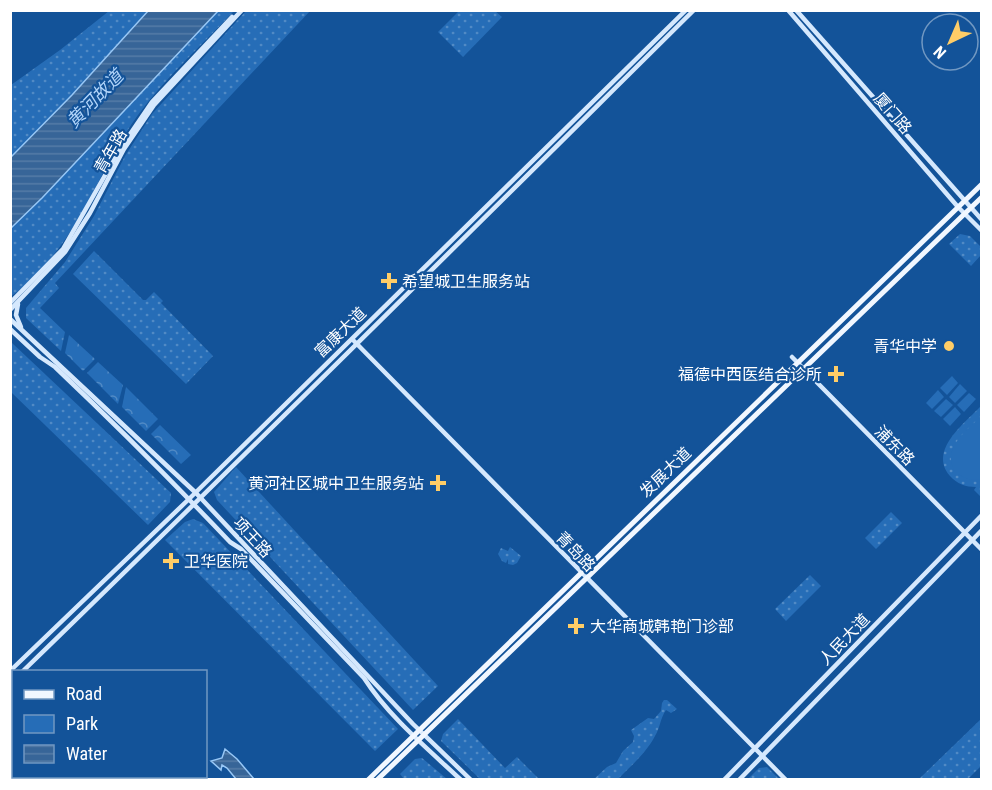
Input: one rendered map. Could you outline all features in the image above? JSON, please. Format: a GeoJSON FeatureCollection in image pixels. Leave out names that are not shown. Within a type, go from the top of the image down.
{"type":"FeatureCollection","features":[{"type":"Feature","properties":{"kind":"main road","name":"发展大道"},"geometry":{"type":"LineString","coordinates":[[377,780],[581,573],[981,184]]}},
{"type":"Feature","properties":{"kind":"main road","name":"发展大道"},"geometry":{"type":"LineString","coordinates":[[368,780],[586,579],[981,197]]}},
{"type":"Feature","properties":{"kind":"street","name":"青年路"},"geometry":{"type":"LineString","coordinates":[[10,310],[63,249],[124,142],[152,102],[240,10]]}},
{"type":"Feature","properties":{"kind":"street","name":"富康大道"},"geometry":{"type":"LineString","coordinates":[[10,671],[189,500],[686,10]]}},
{"type":"Feature","properties":{"kind":"street","name":"富康大道"},"geometry":{"type":"LineString","coordinates":[[24,670],[195,505],[694,10]]}},
{"type":"Feature","properties":{"kind":"street","name":"厦门路"},"geometry":{"type":"LineString","coordinates":[[788,10],[981,231]]}},
{"type":"Feature","properties":{"kind":"street","name":"厦门路"},"geometry":{"type":"LineString","coordinates":[[796,10],[981,220]]}},
{"type":"Feature","properties":{"kind":"street","name":"青年路"},"geometry":{"type":"LineString","coordinates":[[10,303],[40,277]]}},
{"type":"Feature","properties":{"kind":"street"},"geometry":{"type":"LineString","coordinates":[[10,298],[40,277]]}},
{"type":"Feature","properties":{"kind":"street"},"geometry":{"type":"LineString","coordinates":[[24,332],[16,315],[17,306],[40,277]]}},
{"type":"Feature","properties":{"kind":"street","name":"项王路"},"geometry":{"type":"LineString","coordinates":[[10,319],[196,493],[460,780]]}},
{"type":"Feature","properties":{"kind":"street","name":"项王路"},"geometry":{"type":"LineString","coordinates":[[10,329],[55,367],[230,542],[249,557],[364,678],[374,693],[471,780]]}},
{"type":"Feature","properties":{"kind":"street"},"geometry":{"type":"LineString","coordinates":[[10,334],[20,338]]}},
{"type":"Feature","properties":{"kind":"street","name":"青岛路"},"geometry":{"type":"LineString","coordinates":[[351,338],[786,780]]}},
{"type":"Feature","properties":{"kind":"street","name":"浦东路"},"geometry":{"type":"LineString","coordinates":[[792,357],[981,550]]}},
{"type":"Feature","properties":{"kind":"street","name":"人民大道"},"geometry":{"type":"LineString","coordinates":[[724,780],[981,515]]}},
{"type":"Feature","properties":{"kind":"street","name":"人民大道"},"geometry":{"type":"LineString","coordinates":[[738,780],[981,530]]}},
{"type":"Feature","properties":{"kind":"green space"},"geometry":{"type":"Polygon","coordinates":[[[109,11],[147,11],[72,95],[11,157],[11,85],[109,11]]]}},
{"type":"Feature","properties":{"kind":"green space"},"geometry":{"type":"Polygon","coordinates":[[[218,11],[234,11],[172,75],[138,115],[66,238],[35,275],[11,296],[10,228],[42,198],[218,11]]]}},
{"type":"Feature","properties":{"kind":"green space"},"geometry":{"type":"Polygon","coordinates":[[[246,11],[310,11],[55,283],[59,288],[40,308],[65,332],[61,351],[26,318],[26,308],[65,262],[94,216],[125,156],[152,114],[246,11]]]}},
{"type":"Feature","properties":{"kind":"green space"},"geometry":{"type":"Polygon","coordinates":[[[459,11],[495,11],[502,17],[463,57],[438,32],[459,11]]]}},
{"type":"Feature","properties":{"kind":"green space"},"geometry":{"type":"Polygon","coordinates":[[[960,234],[970,236],[981,247],[981,255],[971,266],[949,244],[960,234]]]}},
{"type":"Feature","properties":{"kind":"green space"},"geometry":{"type":"Polygon","coordinates":[[[94,251],[143,300],[154,292],[163,301],[161,303],[213,356],[186,384],[73,274],[94,251]]]}},
{"type":"Feature","properties":{"kind":"green space"},"geometry":{"type":"Polygon","coordinates":[[[69,335],[95,359],[83,371],[65,353],[69,335]]]}},
{"type":"Feature","properties":{"kind":"green space"},"geometry":{"type":"Polygon","coordinates":[[[11,342],[171,493],[170,502],[148,525],[11,392],[11,342]]]}},
{"type":"Feature","properties":{"kind":"green space"},"geometry":{"type":"Polygon","coordinates":[[[98,362],[123,385],[118,404],[87,373],[98,362]]]}},
{"type":"Feature","properties":{"kind":"green space"},"geometry":{"type":"Polygon","coordinates":[[[952,376],[958,383],[947,395],[940,388],[952,376]]]}},
{"type":"Feature","properties":{"kind":"green space"},"geometry":{"type":"Polygon","coordinates":[[[960,384],[967,391],[955,403],[949,397],[960,384]]]}},
{"type":"Feature","properties":{"kind":"green space"},"geometry":{"type":"Polygon","coordinates":[[[126,387],[158,419],[146,431],[122,407],[126,387]]]}},
{"type":"Feature","properties":{"kind":"green space"},"geometry":{"type":"Polygon","coordinates":[[[938,390],[944,397],[932,409],[926,403],[938,390]]]}},
{"type":"Feature","properties":{"kind":"green space"},"geometry":{"type":"Polygon","coordinates":[[[969,393],[976,399],[964,412],[957,405],[969,393]]]}},
{"type":"Feature","properties":{"kind":"green space"},"geometry":{"type":"Polygon","coordinates":[[[946,399],[953,405],[941,417],[934,411],[946,399]]]}},
{"type":"Feature","properties":{"kind":"green space"},"geometry":{"type":"Polygon","coordinates":[[[981,406],[981,497],[974,490],[976,487],[962,485],[950,476],[944,466],[943,456],[951,438],[981,406]]]}},
{"type":"Feature","properties":{"kind":"green space"},"geometry":{"type":"Polygon","coordinates":[[[955,407],[961,414],[950,426],[943,419],[955,407]]]}},
{"type":"Feature","properties":{"kind":"green space"},"geometry":{"type":"Polygon","coordinates":[[[981,416],[981,479],[977,480],[963,477],[954,470],[951,454],[958,440],[981,416]]]}},
{"type":"Feature","properties":{"kind":"green space"},"geometry":{"type":"Polygon","coordinates":[[[160,425],[191,455],[181,464],[151,434],[160,425]]]}},
{"type":"Feature","properties":{"kind":"green space"},"geometry":{"type":"Polygon","coordinates":[[[236,467],[438,686],[413,710],[217,500],[214,492],[236,467]]]}},
{"type":"Feature","properties":{"kind":"green space"},"geometry":{"type":"Polygon","coordinates":[[[891,512],[902,523],[876,549],[865,538],[891,512]]]}},
{"type":"Feature","properties":{"kind":"green space"},"geometry":{"type":"Polygon","coordinates":[[[193,519],[203,523],[398,729],[375,751],[165,540],[185,522],[193,519]]]}},
{"type":"Feature","properties":{"kind":"green space"},"geometry":{"type":"Polygon","coordinates":[[[510,547],[521,556],[513,565],[508,564],[508,559],[506,563],[502,561],[498,554],[501,548],[508,551],[510,547]]]}},
{"type":"Feature","properties":{"kind":"green space"},"geometry":{"type":"Polygon","coordinates":[[[810,575],[821,586],[786,621],[775,609],[810,575]]]}},
{"type":"Feature","properties":{"kind":"green space"},"geometry":{"type":"Polygon","coordinates":[[[664,700],[677,709],[671,713],[666,710],[657,733],[643,754],[618,779],[593,780],[607,767],[616,763],[623,751],[633,742],[634,736],[631,730],[648,718],[654,719],[661,711],[664,700]]]}},
{"type":"Feature","properties":{"kind":"green space"},"geometry":{"type":"Polygon","coordinates":[[[458,719],[505,768],[517,757],[539,779],[480,779],[441,741],[443,734],[458,719]]]}},
{"type":"Feature","properties":{"kind":"green space"},"geometry":{"type":"Polygon","coordinates":[[[981,719],[981,766],[968,779],[919,779],[981,719]]]}},
{"type":"Feature","properties":{"kind":"green space"},"geometry":{"type":"Polygon","coordinates":[[[422,758],[447,779],[404,779],[400,774],[415,759],[422,758]]]}},
{"type":"Feature","properties":{"kind":"green space"},"geometry":{"type":"Polygon","coordinates":[[[767,767],[779,779],[748,779],[759,768],[767,767]]]}},
{"type":"Feature","properties":{"kind":"water","name":"黄河故道"},"geometry":{"type":"Polygon","coordinates":[[[148,11],[218,11],[11,228],[11,157],[72,95],[148,11]]]}},
{"type":"Feature","properties":{"kind":"water"},"geometry":{"type":"Polygon","coordinates":[[[225,749],[254,779],[236,779],[227,768],[222,765],[221,770],[211,761],[222,758],[225,749]]]}},
{"type":"Feature","properties":{"kind":"place","name":"希望城卫生服务站"},"geometry":{"type":"Point","coordinates":[389,281]}},
{"type":"Feature","properties":{"kind":"place","name":"青华中学"},"geometry":{"type":"Point","coordinates":[949,346]}},
{"type":"Feature","properties":{"kind":"place","name":"福德中西医结合诊所"},"geometry":{"type":"Point","coordinates":[836,374]}},
{"type":"Feature","properties":{"kind":"place","name":"黄河社区城中卫生服务站"},"geometry":{"type":"Point","coordinates":[438,483]}},
{"type":"Feature","properties":{"kind":"place","name":"卫华医院"},"geometry":{"type":"Point","coordinates":[171,561]}},
{"type":"Feature","properties":{"kind":"place","name":"大华商城韩艳门诊部"},"geometry":{"type":"Point","coordinates":[576,626]}}]}
